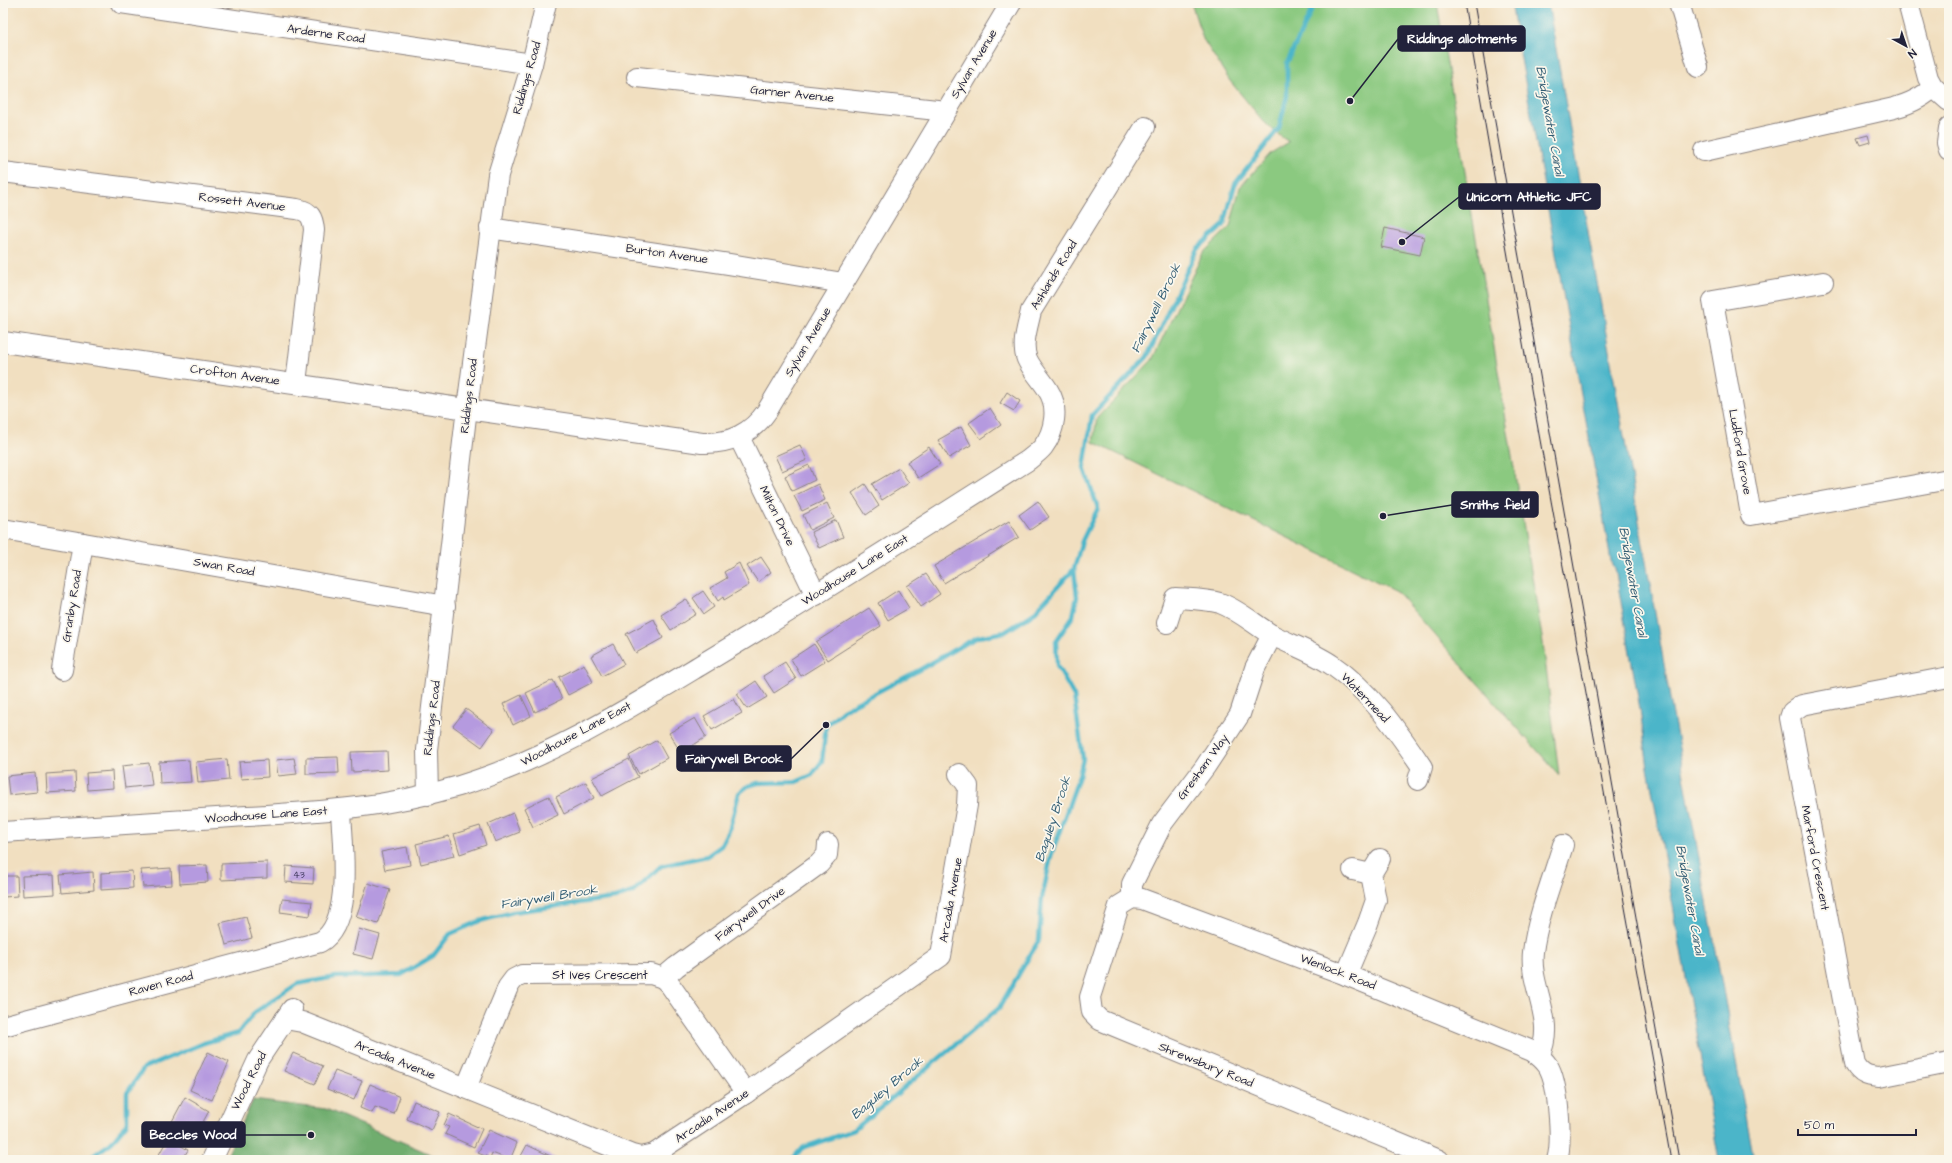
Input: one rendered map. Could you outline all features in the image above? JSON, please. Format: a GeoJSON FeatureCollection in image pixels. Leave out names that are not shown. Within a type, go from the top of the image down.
{"type":"FeatureCollection","features":[{"type":"Feature","properties":{"kind":"street","name":"Arderne Road"},"geometry":{"type":"LineString","coordinates":[[121,3],[532,64]]}},
{"type":"Feature","properties":{"kind":"street","name":"Riddings Road"},"geometry":{"type":"LineString","coordinates":[[428,795],[427,750],[467,408],[490,228],[498,175],[532,64],[546,3]]}},
{"type":"Feature","properties":{"kind":"street","name":"Sylvan Avenue"},"geometry":{"type":"LineString","coordinates":[[467,408],[702,443],[716,443],[739,437],[749,432],[760,422],[768,411],[843,283],[1012,3]]}},
{"type":"Feature","properties":{"kind":"street"},"geometry":{"type":"LineString","coordinates":[[1679,3],[1698,67]]}},
{"type":"Feature","properties":{"kind":"street"},"geometry":{"type":"LineString","coordinates":[[1908,3],[1925,70],[1933,87],[1949,101]]}},
{"type":"Feature","properties":{"kind":"street","name":"Garner Avenue"},"geometry":{"type":"LineString","coordinates":[[637,77],[946,111]]}},
{"type":"Feature","properties":{"kind":"street"},"geometry":{"type":"LineString","coordinates":[[1704,151],[1894,108],[1918,98],[1929,92],[1933,87]]}},
{"type":"Feature","properties":{"kind":"street","name":"Ashlands Road"},"geometry":{"type":"LineString","coordinates":[[1051,434],[1055,420],[1054,406],[1049,391],[1027,358],[1024,343],[1031,311],[1145,127]]}},
{"type":"Feature","properties":{"kind":"street"},"geometry":{"type":"LineString","coordinates":[[1949,128],[1947,143],[1949,150]]}},
{"type":"Feature","properties":{"kind":"street","name":"Rossett Avenue"},"geometry":{"type":"LineString","coordinates":[[3,172],[306,211],[312,218],[314,230],[296,383]]}},
{"type":"Feature","properties":{"kind":"street","name":"Burton Avenue"},"geometry":{"type":"LineString","coordinates":[[490,228],[729,264],[843,283]]}},
{"type":"Feature","properties":{"kind":"street","name":"Ludford Grove"},"geometry":{"type":"LineString","coordinates":[[1823,282],[1713,301],[1751,515],[1949,479]]}},
{"type":"Feature","properties":{"kind":"street","name":"Crofton Avenue"},"geometry":{"type":"LineString","coordinates":[[3,342],[467,408]]}},
{"type":"Feature","properties":{"kind":"street","name":"Woodhouse Lane East"},"geometry":{"type":"LineString","coordinates":[[3,832],[340,810],[374,806],[428,795],[486,778],[546,753],[664,687],[816,595],[1027,461],[1043,448],[1051,434]]}},
{"type":"Feature","properties":{"kind":"street","name":"Milton Drive"},"geometry":{"type":"LineString","coordinates":[[739,437],[816,595]]}},
{"type":"Feature","properties":{"kind":"street","name":"Swan Road"},"geometry":{"type":"LineString","coordinates":[[3,529],[445,606]]}},
{"type":"Feature","properties":{"kind":"street","name":"Granby Road"},"geometry":{"type":"LineString","coordinates":[[62,670],[83,543]]}},
{"type":"Feature","properties":{"kind":"street","name":"Watermead"},"geometry":{"type":"LineString","coordinates":[[1168,623],[1175,591],[1222,604],[1272,634],[1332,665],[1350,680],[1386,718],[1425,772]]}},
{"type":"Feature","properties":{"kind":"street","name":"Gresham Way"},"geometry":{"type":"LineString","coordinates":[[1132,898],[1132,884],[1162,824],[1205,767],[1240,714],[1255,668],[1272,634]]}},
{"type":"Feature","properties":{"kind":"street","name":"Marford Crescent"},"geometry":{"type":"LineString","coordinates":[[1949,677],[1802,705],[1792,712],[1790,718],[1855,1064],[1860,1072],[1869,1076],[1879,1077],[1949,1063]]}},
{"type":"Feature","properties":{"kind":"street","name":"Arcadia Avenue"},"geometry":{"type":"LineString","coordinates":[[289,1013],[302,1022],[640,1157],[654,1154],[746,1094],[941,956],[967,805],[968,786],[959,774]]}},
{"type":"Feature","properties":{"kind":"street","name":"Raven Road"},"geometry":{"type":"LineString","coordinates":[[3,1026],[320,942],[333,930],[341,905],[343,883],[340,810]]}},
{"type":"Feature","properties":{"kind":"street","name":"Fairywell Drive"},"geometry":{"type":"LineString","coordinates":[[662,978],[819,864],[827,855],[828,844]]}},
{"type":"Feature","properties":{"kind":"street"},"geometry":{"type":"LineString","coordinates":[[1557,1160],[1560,1145],[1560,1124],[1551,1071],[1540,1056],[1546,1041],[1546,1022],[1533,964],[1533,952],[1537,933],[1564,870],[1563,846]]}},
{"type":"Feature","properties":{"kind":"street"},"geometry":{"type":"LineString","coordinates":[[1346,974],[1368,923],[1376,900],[1368,868]]}},
{"type":"Feature","properties":{"kind":"street","name":"Wenlock Road"},"geometry":{"type":"LineString","coordinates":[[1132,898],[1142,899],[1346,974],[1526,1048],[1540,1056]]}},
{"type":"Feature","properties":{"kind":"street","name":"Shrewsbury Road"},"geometry":{"type":"LineString","coordinates":[[1132,898],[1119,906],[1090,997],[1092,1012],[1100,1020],[1439,1160]]}},
{"type":"Feature","properties":{"kind":"street","name":"St Ives Crescent"},"geometry":{"type":"LineString","coordinates":[[466,1088],[508,987],[514,979],[522,975],[651,974],[662,978],[670,985],[746,1094]]}},
{"type":"Feature","properties":{"kind":"street","name":"Wood Road"},"geometry":{"type":"LineString","coordinates":[[212,1160],[258,1060],[289,1013]]}},
{"type":"Feature","properties":{"kind":"green space"},"geometry":{"type":"Polygon","coordinates":[[[1191,3],[1437,3],[1543,643],[1559,775],[1396,591],[1093,442],[1097,418],[1152,360],[1203,253],[1230,227],[1240,187],[1271,153],[1289,142],[1263,121],[1230,81],[1203,39],[1191,3]]]}},
{"type":"Feature","properties":{"kind":"green space"},"geometry":{"type":"Polygon","coordinates":[[[253,1100],[326,1109],[444,1160],[225,1160],[253,1100]]]}},
{"type":"Feature","properties":{"kind":"water","name":"Bridgewater Canal"},"geometry":{"type":"Polygon","coordinates":[[[1511,3],[1548,3],[1671,704],[1754,1160],[1719,1160],[1648,768],[1640,709],[1615,568],[1611,561],[1511,3]]]}},
{"type":"Feature","properties":{"kind":"building"},"geometry":{"type":"Polygon","coordinates":[[[1868,135],[1870,142],[1860,145],[1857,138],[1868,135]]]}},
{"type":"Feature","properties":{"kind":"building"},"geometry":{"type":"Polygon","coordinates":[[[1385,228],[1424,237],[1420,255],[1381,247],[1385,228]]]}},
{"type":"Feature","properties":{"kind":"building"},"geometry":{"type":"Polygon","coordinates":[[[1007,392],[1020,401],[1014,411],[1000,403],[1007,392]]]}},
{"type":"Feature","properties":{"kind":"building"},"geometry":{"type":"Polygon","coordinates":[[[990,408],[1001,425],[981,439],[969,423],[990,408]]]}},
{"type":"Feature","properties":{"kind":"building"},"geometry":{"type":"Polygon","coordinates":[[[961,427],[971,445],[949,458],[938,440],[961,427]]]}},
{"type":"Feature","properties":{"kind":"building"},"geometry":{"type":"Polygon","coordinates":[[[800,445],[807,460],[782,471],[775,456],[800,445]]]}},
{"type":"Feature","properties":{"kind":"building"},"geometry":{"type":"Polygon","coordinates":[[[929,447],[940,464],[918,478],[907,462],[929,447]]]}},
{"type":"Feature","properties":{"kind":"building"},"geometry":{"type":"Polygon","coordinates":[[[809,465],[815,480],[792,491],[785,476],[809,465]]]}},
{"type":"Feature","properties":{"kind":"building"},"geometry":{"type":"Polygon","coordinates":[[[899,468],[909,483],[882,500],[872,484],[899,468]]]}},
{"type":"Feature","properties":{"kind":"building"},"geometry":{"type":"Polygon","coordinates":[[[818,484],[825,500],[802,511],[794,496],[818,484]]]}},
{"type":"Feature","properties":{"kind":"building"},"geometry":{"type":"Polygon","coordinates":[[[865,484],[879,506],[866,515],[852,493],[865,484]]]}},
{"type":"Feature","properties":{"kind":"building"},"geometry":{"type":"Polygon","coordinates":[[[1038,501],[1049,517],[1030,530],[1019,515],[1038,501]]]}},
{"type":"Feature","properties":{"kind":"building"},"geometry":{"type":"Polygon","coordinates":[[[827,503],[834,518],[810,530],[803,515],[827,503]]]}},
{"type":"Feature","properties":{"kind":"building"},"geometry":{"type":"Polygon","coordinates":[[[836,520],[843,537],[819,548],[811,532],[836,520]]]}},
{"type":"Feature","properties":{"kind":"building"},"geometry":{"type":"Polygon","coordinates":[[[1009,521],[1019,537],[944,583],[934,566],[1009,521]]]}},
{"type":"Feature","properties":{"kind":"building"},"geometry":{"type":"Polygon","coordinates":[[[761,557],[771,572],[758,582],[747,566],[761,557]]]}},
{"type":"Feature","properties":{"kind":"building"},"geometry":{"type":"Polygon","coordinates":[[[739,563],[749,585],[724,600],[723,597],[718,601],[710,588],[727,578],[724,572],[739,563]]]}},
{"type":"Feature","properties":{"kind":"building"},"geometry":{"type":"Polygon","coordinates":[[[926,574],[940,594],[921,607],[907,586],[926,574]]]}},
{"type":"Feature","properties":{"kind":"building"},"geometry":{"type":"Polygon","coordinates":[[[898,590],[909,608],[888,620],[878,603],[898,590]]]}},
{"type":"Feature","properties":{"kind":"building"},"geometry":{"type":"Polygon","coordinates":[[[703,591],[714,607],[704,614],[693,598],[703,591]]]}},
{"type":"Feature","properties":{"kind":"building"},"geometry":{"type":"Polygon","coordinates":[[[686,599],[696,614],[671,630],[661,615],[686,599]]]}},
{"type":"Feature","properties":{"kind":"building"},"geometry":{"type":"Polygon","coordinates":[[[869,608],[881,626],[828,660],[816,642],[869,608]]]}},
{"type":"Feature","properties":{"kind":"building"},"geometry":{"type":"Polygon","coordinates":[[[654,619],[663,638],[636,653],[626,634],[654,619]]]}},
{"type":"Feature","properties":{"kind":"building"},"geometry":{"type":"Polygon","coordinates":[[[613,644],[624,664],[602,676],[591,656],[613,644]]]}},
{"type":"Feature","properties":{"kind":"building"},"geometry":{"type":"Polygon","coordinates":[[[814,644],[825,661],[801,676],[791,659],[814,644]]]}},
{"type":"Feature","properties":{"kind":"building"},"geometry":{"type":"Polygon","coordinates":[[[785,662],[796,679],[774,693],[763,676],[785,662]]]}},
{"type":"Feature","properties":{"kind":"building"},"geometry":{"type":"Polygon","coordinates":[[[584,664],[593,682],[568,695],[559,677],[584,664]]]}},
{"type":"Feature","properties":{"kind":"building"},"geometry":{"type":"Polygon","coordinates":[[[553,680],[562,699],[535,712],[526,693],[553,680]]]}},
{"type":"Feature","properties":{"kind":"building"},"geometry":{"type":"Polygon","coordinates":[[[756,681],[767,697],[747,709],[737,694],[756,681]]]}},
{"type":"Feature","properties":{"kind":"building"},"geometry":{"type":"Polygon","coordinates":[[[521,695],[531,716],[513,725],[503,704],[521,695]]]}},
{"type":"Feature","properties":{"kind":"building"},"geometry":{"type":"Polygon","coordinates":[[[734,699],[742,713],[712,730],[704,716],[734,699]]]}},
{"type":"Feature","properties":{"kind":"building"},"geometry":{"type":"Polygon","coordinates":[[[466,709],[494,730],[482,747],[453,726],[466,709]]]}},
{"type":"Feature","properties":{"kind":"building"},"geometry":{"type":"Polygon","coordinates":[[[695,718],[706,737],[681,753],[669,733],[695,718]]]}},
{"type":"Feature","properties":{"kind":"building"},"geometry":{"type":"Polygon","coordinates":[[[657,740],[667,758],[639,774],[629,756],[657,740]]]}},
{"type":"Feature","properties":{"kind":"building"},"geometry":{"type":"Polygon","coordinates":[[[387,751],[388,770],[352,772],[351,752],[387,751]]]}},
{"type":"Feature","properties":{"kind":"building"},"geometry":{"type":"Polygon","coordinates":[[[338,757],[339,773],[306,774],[306,758],[338,757]]]}},
{"type":"Feature","properties":{"kind":"building"},"geometry":{"type":"Polygon","coordinates":[[[294,758],[297,774],[278,776],[276,760],[294,758]]]}},
{"type":"Feature","properties":{"kind":"building"},"geometry":{"type":"Polygon","coordinates":[[[227,759],[229,780],[198,783],[196,762],[227,759]]]}},
{"type":"Feature","properties":{"kind":"building"},"geometry":{"type":"Polygon","coordinates":[[[629,759],[638,777],[602,796],[592,778],[629,759]]]}},
{"type":"Feature","properties":{"kind":"building"},"geometry":{"type":"Polygon","coordinates":[[[189,760],[191,782],[160,784],[159,762],[189,760]]]}},
{"type":"Feature","properties":{"kind":"building"},"geometry":{"type":"Polygon","coordinates":[[[267,760],[268,777],[241,779],[239,762],[267,760]]]}},
{"type":"Feature","properties":{"kind":"building"},"geometry":{"type":"Polygon","coordinates":[[[149,763],[152,785],[125,788],[122,766],[149,763]]]}},
{"type":"Feature","properties":{"kind":"building"},"geometry":{"type":"Polygon","coordinates":[[[112,771],[113,788],[87,790],[86,773],[112,771]]]}},
{"type":"Feature","properties":{"kind":"building"},"geometry":{"type":"Polygon","coordinates":[[[75,772],[76,791],[47,793],[46,774],[75,772]]]}},
{"type":"Feature","properties":{"kind":"building"},"geometry":{"type":"Polygon","coordinates":[[[35,773],[37,792],[9,795],[7,776],[35,773]]]}},
{"type":"Feature","properties":{"kind":"building"},"geometry":{"type":"Polygon","coordinates":[[[586,782],[594,798],[564,814],[556,797],[586,782]]]}},
{"type":"Feature","properties":{"kind":"building"},"geometry":{"type":"Polygon","coordinates":[[[549,796],[558,815],[533,827],[524,808],[549,796]]]}},
{"type":"Feature","properties":{"kind":"building"},"geometry":{"type":"Polygon","coordinates":[[[513,813],[520,832],[495,842],[488,824],[513,813]]]}},
{"type":"Feature","properties":{"kind":"building"},"geometry":{"type":"Polygon","coordinates":[[[480,826],[486,845],[460,854],[454,834],[480,826]]]}},
{"type":"Feature","properties":{"kind":"building"},"geometry":{"type":"Polygon","coordinates":[[[449,836],[454,856],[421,864],[416,844],[449,836]]]}},
{"type":"Feature","properties":{"kind":"building"},"geometry":{"type":"Polygon","coordinates":[[[407,847],[410,865],[385,870],[381,852],[407,847]]]}},
{"type":"Feature","properties":{"kind":"building"},"geometry":{"type":"Polygon","coordinates":[[[267,862],[267,878],[221,880],[221,864],[267,862]]]}},
{"type":"Feature","properties":{"kind":"building"},"geometry":{"type":"Polygon","coordinates":[[[207,865],[208,882],[180,884],[179,866],[207,865]]]}},
{"type":"Feature","properties":{"kind":"building"},"geometry":{"type":"Polygon","coordinates":[[[286,866],[314,868],[313,884],[285,882],[286,866]]]}},
{"type":"Feature","properties":{"kind":"building"},"geometry":{"type":"Polygon","coordinates":[[[171,868],[172,885],[143,887],[141,870],[171,868]]]}},
{"type":"Feature","properties":{"kind":"building"},"geometry":{"type":"Polygon","coordinates":[[[132,871],[133,888],[101,890],[101,873],[132,871]]]}},
{"type":"Feature","properties":{"kind":"building"},"geometry":{"type":"Polygon","coordinates":[[[93,872],[94,890],[62,893],[60,875],[93,872]]]}},
{"type":"Feature","properties":{"kind":"building"},"geometry":{"type":"Polygon","coordinates":[[[54,875],[55,894],[23,896],[22,876],[54,875]]]}},
{"type":"Feature","properties":{"kind":"building"},"geometry":{"type":"Polygon","coordinates":[[[3,876],[17,876],[18,896],[3,897],[3,876]]]}},
{"type":"Feature","properties":{"kind":"building"},"geometry":{"type":"Polygon","coordinates":[[[368,883],[390,890],[378,924],[356,917],[368,883]]]}},
{"type":"Feature","properties":{"kind":"building"},"geometry":{"type":"Polygon","coordinates":[[[282,899],[312,902],[310,916],[280,912],[282,899]]]}},
{"type":"Feature","properties":{"kind":"building"},"geometry":{"type":"Polygon","coordinates":[[[246,917],[252,938],[226,945],[220,923],[246,917]]]}},
{"type":"Feature","properties":{"kind":"building"},"geometry":{"type":"Polygon","coordinates":[[[359,929],[380,935],[373,959],[353,954],[359,929]]]}},
{"type":"Feature","properties":{"kind":"building"},"geometry":{"type":"Polygon","coordinates":[[[208,1052],[229,1062],[212,1100],[190,1090],[208,1052]]]}},
{"type":"Feature","properties":{"kind":"building"},"geometry":{"type":"Polygon","coordinates":[[[293,1053],[323,1066],[315,1084],[284,1071],[293,1053]]]}},
{"type":"Feature","properties":{"kind":"building"},"geometry":{"type":"Polygon","coordinates":[[[335,1071],[362,1081],[354,1100],[327,1089],[335,1071]]]}},
{"type":"Feature","properties":{"kind":"building"},"geometry":{"type":"Polygon","coordinates":[[[370,1084],[400,1097],[394,1114],[375,1107],[372,1113],[360,1108],[370,1084]]]}},
{"type":"Feature","properties":{"kind":"building"},"geometry":{"type":"Polygon","coordinates":[[[185,1097],[209,1111],[193,1140],[169,1127],[185,1097]]]}},
{"type":"Feature","properties":{"kind":"building"},"geometry":{"type":"Polygon","coordinates":[[[414,1101],[440,1112],[432,1130],[407,1119],[414,1101]]]}},
{"type":"Feature","properties":{"kind":"building"},"geometry":{"type":"Polygon","coordinates":[[[449,1114],[482,1129],[474,1147],[445,1134],[449,1127],[444,1125],[449,1114]]]}},
{"type":"Feature","properties":{"kind":"building"},"geometry":{"type":"Polygon","coordinates":[[[489,1130],[517,1143],[510,1160],[492,1153],[490,1158],[478,1153],[489,1130]]]}},
{"type":"Feature","properties":{"kind":"building"},"geometry":{"type":"Polygon","coordinates":[[[168,1138],[188,1150],[182,1160],[156,1160],[168,1138]]]}},
{"type":"Feature","properties":{"kind":"building"},"geometry":{"type":"Polygon","coordinates":[[[527,1145],[559,1160],[527,1160],[521,1156],[527,1145]]]}},
{"type":"Feature","properties":{"kind":"waterway","name":"Fairywell Brook"},"geometry":{"type":"LineString","coordinates":[[87,1160],[111,1143],[127,1123],[127,1093],[144,1068],[204,1043],[238,1033],[255,1012],[297,984],[335,977],[401,975],[433,956],[450,934],[480,921],[513,912],[615,898],[633,892],[661,866],[707,856],[721,846],[729,831],[739,793],[748,786],[758,783],[796,782],[812,775],[822,761],[826,725],[843,710],[978,637],[1005,632],[1033,614],[1074,569],[1082,541],[1098,508],[1084,468],[1092,415],[1147,357],[1197,249],[1224,225],[1235,184],[1279,128],[1287,96],[1287,63],[1315,3]]}},
{"type":"Feature","properties":{"kind":"waterway","name":"Baguley Brook"},"geometry":{"type":"LineString","coordinates":[[792,1160],[802,1148],[854,1130],[999,1008],[1039,940],[1042,898],[1051,856],[1079,776],[1083,759],[1074,696],[1057,666],[1056,641],[1073,616],[1077,597],[1074,569]]}},
{"type":"Feature","properties":{"kind":"tram line"},"geometry":{"type":"LineString","coordinates":[[1464,3],[1536,418],[1671,1160]]}},
{"type":"Feature","properties":{"kind":"tram line"},"geometry":{"type":"LineString","coordinates":[[1474,3],[1679,1160]]}},
{"type":"Feature","properties":{"kind":"place","name":"Riddings allotments"},"geometry":{"type":"Point","coordinates":[1350,101]}},
{"type":"Feature","properties":{"kind":"place","name":"Unicorn Athletic JFC"},"geometry":{"type":"Point","coordinates":[1402,242]}},
{"type":"Feature","properties":{"kind":"place","name":"Smiths field"},"geometry":{"type":"Point","coordinates":[1383,516]}},
{"type":"Feature","properties":{"kind":"place","name":"Fairywell Brook"},"geometry":{"type":"Point","coordinates":[826,725]}},
{"type":"Feature","properties":{"kind":"place","name":"Beccles Wood"},"geometry":{"type":"Point","coordinates":[311,1135]}}]}
